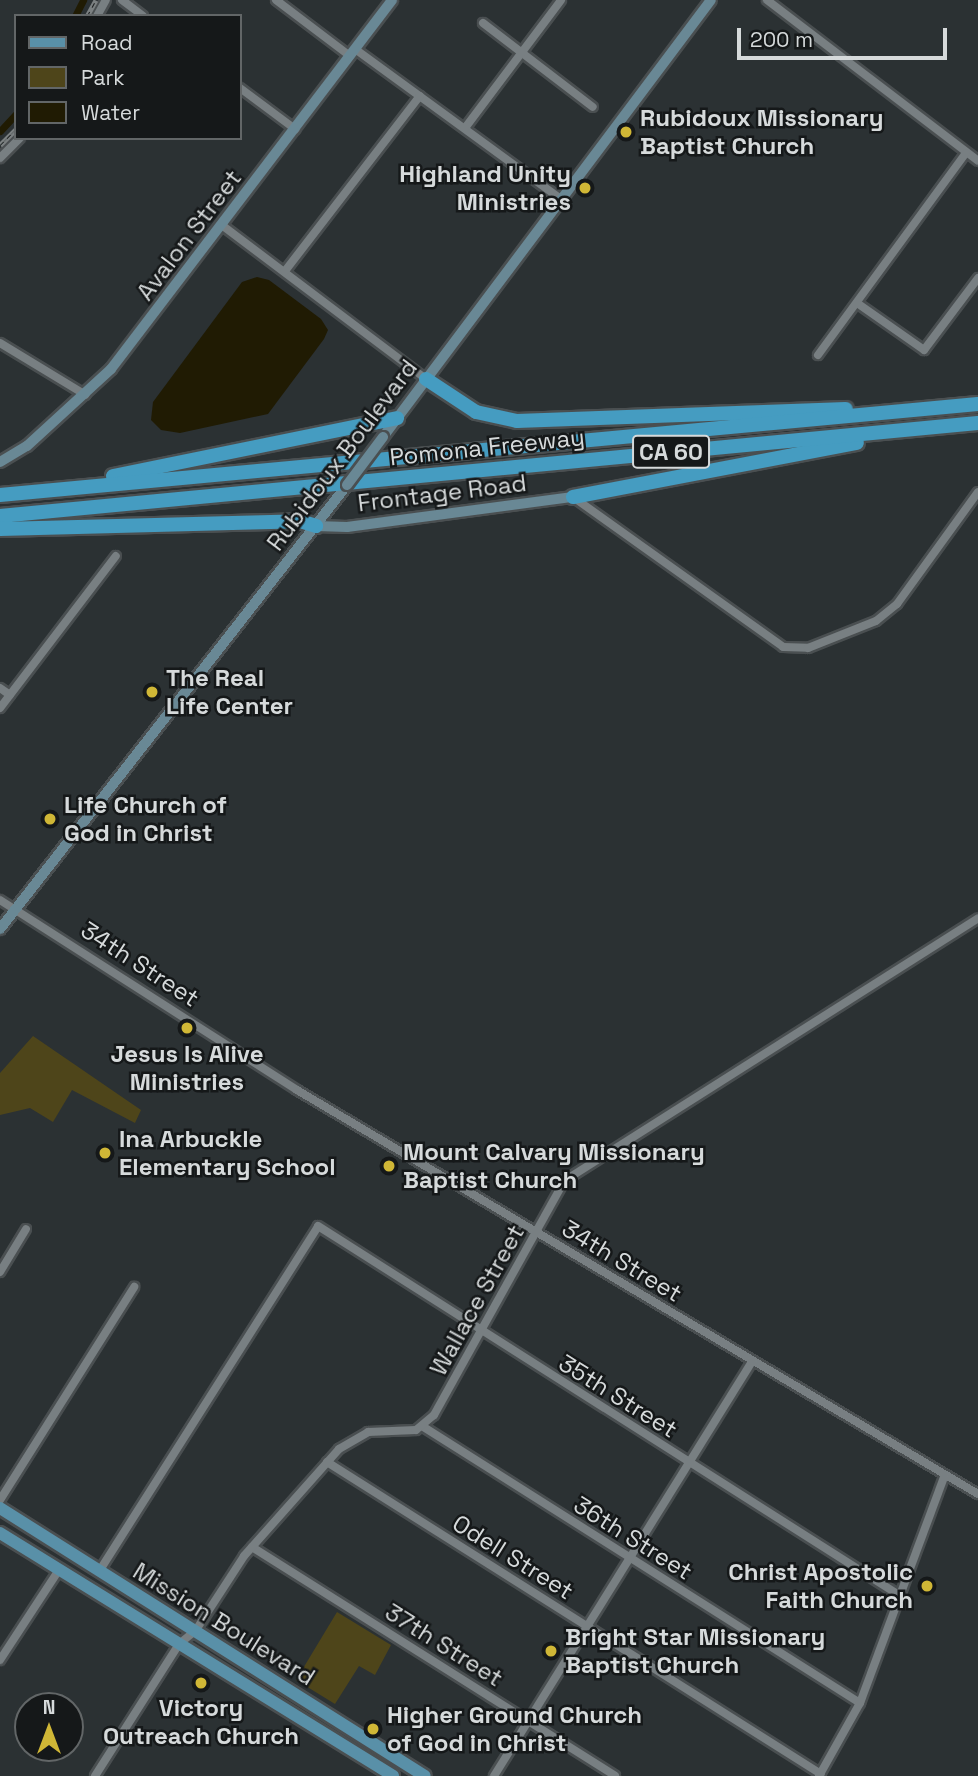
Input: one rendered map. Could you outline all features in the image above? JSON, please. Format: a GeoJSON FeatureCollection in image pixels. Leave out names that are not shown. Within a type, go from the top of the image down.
{"type":"FeatureCollection","features":[{"type":"Feature","properties":{"kind":"highway"},"geometry":{"type":"LineString","coordinates":[[426,379],[476,412],[517,421],[821,408],[889,412]]}},
{"type":"Feature","properties":{"kind":"highway","name":"Pomona Freeway"},"geometry":{"type":"LineString","coordinates":[[7,494],[978,404]]}},
{"type":"Feature","properties":{"kind":"highway"},"geometry":{"type":"LineString","coordinates":[[7,494],[397,418]]}},
{"type":"Feature","properties":{"kind":"highway"},"geometry":{"type":"LineString","coordinates":[[573,497],[754,460],[972,424]]}},
{"type":"Feature","properties":{"kind":"highway","name":"Pomona Freeway"},"geometry":{"type":"LineString","coordinates":[[0,516],[972,424]]}},
{"type":"Feature","properties":{"kind":"highway"},"geometry":{"type":"LineString","coordinates":[[0,529],[300,521],[316,526]]}},
{"type":"Feature","properties":{"kind":"main road","name":"Avalon Street"},"geometry":{"type":"LineString","coordinates":[[0,462],[27,446],[86,395],[145,327],[392,0]]}},
{"type":"Feature","properties":{"kind":"main road","name":"Rubidoux Boulevard"},"geometry":{"type":"LineString","coordinates":[[0,929],[19,909],[332,506],[711,0]]}},
{"type":"Feature","properties":{"kind":"main road","name":"Frontage Road"},"geometry":{"type":"LineString","coordinates":[[316,526],[347,527],[573,497]]}},
{"type":"Feature","properties":{"kind":"main road","name":"Mission Boulevard"},"geometry":{"type":"LineString","coordinates":[[0,1508],[425,1776]]}},
{"type":"Feature","properties":{"kind":"main road","name":"Mission Boulevard"},"geometry":{"type":"LineString","coordinates":[[0,1533],[393,1776]]}},
{"type":"Feature","properties":{"kind":"street"},"geometry":{"type":"LineString","coordinates":[[122,0],[140,14]]}},
{"type":"Feature","properties":{"kind":"street"},"geometry":{"type":"LineString","coordinates":[[276,0],[420,96],[562,200]]}},
{"type":"Feature","properties":{"kind":"street"},"geometry":{"type":"LineString","coordinates":[[465,128],[561,0]]}},
{"type":"Feature","properties":{"kind":"street"},"geometry":{"type":"LineString","coordinates":[[767,0],[978,161]]}},
{"type":"Feature","properties":{"kind":"street"},"geometry":{"type":"LineString","coordinates":[[483,23],[593,107]]}},
{"type":"Feature","properties":{"kind":"street"},"geometry":{"type":"LineString","coordinates":[[242,90],[295,130]]}},
{"type":"Feature","properties":{"kind":"street"},"geometry":{"type":"LineString","coordinates":[[285,271],[420,96]]}},
{"type":"Feature","properties":{"kind":"street"},"geometry":{"type":"LineString","coordinates":[[0,159],[18,140]]}},
{"type":"Feature","properties":{"kind":"street"},"geometry":{"type":"LineString","coordinates":[[818,355],[966,153]]}},
{"type":"Feature","properties":{"kind":"street"},"geometry":{"type":"LineString","coordinates":[[223,226],[426,379]]}},
{"type":"Feature","properties":{"kind":"street"},"geometry":{"type":"LineString","coordinates":[[857,303],[924,350],[978,278]]}},
{"type":"Feature","properties":{"kind":"street"},"geometry":{"type":"LineString","coordinates":[[0,344],[86,395]]}},
{"type":"Feature","properties":{"kind":"street"},"geometry":{"type":"LineString","coordinates":[[573,497],[783,647],[808,648],[876,621],[897,604],[978,492]]}},
{"type":"Feature","properties":{"kind":"street"},"geometry":{"type":"LineString","coordinates":[[0,708],[116,555]]}},
{"type":"Feature","properties":{"kind":"street"},"geometry":{"type":"LineString","coordinates":[[0,688],[10,695]]}},
{"type":"Feature","properties":{"kind":"street","name":"34th Street"},"geometry":{"type":"LineString","coordinates":[[0,900],[19,909],[297,1090],[978,1494]]}},
{"type":"Feature","properties":{"kind":"street","name":"Wallace Street"},"geometry":{"type":"LineString","coordinates":[[422,1426],[434,1415],[482,1333],[538,1232],[546,1206],[572,1175],[978,918]]}},
{"type":"Feature","properties":{"kind":"street","name":"35th Street"},"geometry":{"type":"LineString","coordinates":[[100,1570],[318,1226],[482,1333],[899,1595]]}},
{"type":"Feature","properties":{"kind":"street"},"geometry":{"type":"LineString","coordinates":[[0,1272],[26,1228]]}},
{"type":"Feature","properties":{"kind":"street"},"geometry":{"type":"LineString","coordinates":[[0,1500],[134,1287]]}},
{"type":"Feature","properties":{"kind":"street"},"geometry":{"type":"LineString","coordinates":[[494,1776],[632,1560],[752,1362]]}},
{"type":"Feature","properties":{"kind":"street"},"geometry":{"type":"LineString","coordinates":[[95,1776],[179,1644],[196,1630],[252,1547],[345,1442],[360,1434],[401,1434],[422,1426]]}},
{"type":"Feature","properties":{"kind":"street","name":"36th Street"},"geometry":{"type":"LineString","coordinates":[[422,1426],[860,1703]]}},
{"type":"Feature","properties":{"kind":"street","name":"Odell Street"},"geometry":{"type":"LineString","coordinates":[[327,1462],[820,1775]]}},
{"type":"Feature","properties":{"kind":"street"},"geometry":{"type":"LineString","coordinates":[[820,1775],[860,1703],[945,1475]]}},
{"type":"Feature","properties":{"kind":"street","name":"37th Street"},"geometry":{"type":"LineString","coordinates":[[252,1547],[615,1776]]}},
{"type":"Feature","properties":{"kind":"street"},"geometry":{"type":"LineString","coordinates":[[0,1660],[59,1570]]}},
{"type":"Feature","properties":{"kind":"green space"},"geometry":{"type":"Polygon","coordinates":[[[33,1036],[141,1110],[135,1123],[72,1090],[53,1122],[30,1108],[0,1115],[0,1073],[33,1036]]]}},
{"type":"Feature","properties":{"kind":"green space"},"geometry":{"type":"Polygon","coordinates":[[[337,1612],[391,1645],[375,1675],[359,1666],[335,1704],[296,1680],[337,1612]]]}},
{"type":"Feature","properties":{"kind":"water"},"geometry":{"type":"Polygon","coordinates":[[[257,277],[269,280],[321,319],[328,330],[324,339],[268,414],[180,433],[161,430],[151,420],[153,402],[242,282],[257,277]]]}},
{"type":"Feature","properties":{"kind":"waterway"},"geometry":{"type":"LineString","coordinates":[[76,14],[83,0]]}},
{"type":"Feature","properties":{"kind":"waterway"},"geometry":{"type":"LineString","coordinates":[[0,131],[14,116]]}},
{"type":"Feature","properties":{"kind":"railway"},"geometry":{"type":"LineString","coordinates":[[88,14],[96,0]]}},
{"type":"Feature","properties":{"kind":"railway"},"geometry":{"type":"LineString","coordinates":[[0,145],[14,131]]}},
{"type":"Feature","properties":{"kind":"place","name":"Rubidoux Missionary Baptist Church"},"geometry":{"type":"Point","coordinates":[626,132]}},
{"type":"Feature","properties":{"kind":"place","name":"Highland Unity Ministries"},"geometry":{"type":"Point","coordinates":[585,188]}},
{"type":"Feature","properties":{"kind":"place","name":"The Real Life Center"},"geometry":{"type":"Point","coordinates":[152,692]}},
{"type":"Feature","properties":{"kind":"place","name":"Life Church of God in Christ"},"geometry":{"type":"Point","coordinates":[50,819]}},
{"type":"Feature","properties":{"kind":"place","name":"Jesus Is Alive Ministries"},"geometry":{"type":"Point","coordinates":[187,1028]}},
{"type":"Feature","properties":{"kind":"place","name":"Ina Arbuckle Elementary School"},"geometry":{"type":"Point","coordinates":[105,1153]}},
{"type":"Feature","properties":{"kind":"place","name":"Mount Calvary Missionary Baptist Church"},"geometry":{"type":"Point","coordinates":[389,1166]}},
{"type":"Feature","properties":{"kind":"place","name":"Christ Apostolic Faith Church"},"geometry":{"type":"Point","coordinates":[927,1586]}},
{"type":"Feature","properties":{"kind":"place","name":"Bright Star Missionary Baptist Church"},"geometry":{"type":"Point","coordinates":[551,1651]}},
{"type":"Feature","properties":{"kind":"place","name":"Victory Outreach Church"},"geometry":{"type":"Point","coordinates":[201,1683]}},
{"type":"Feature","properties":{"kind":"place","name":"Higher Ground Church of God in Christ"},"geometry":{"type":"Point","coordinates":[373,1729]}}]}
